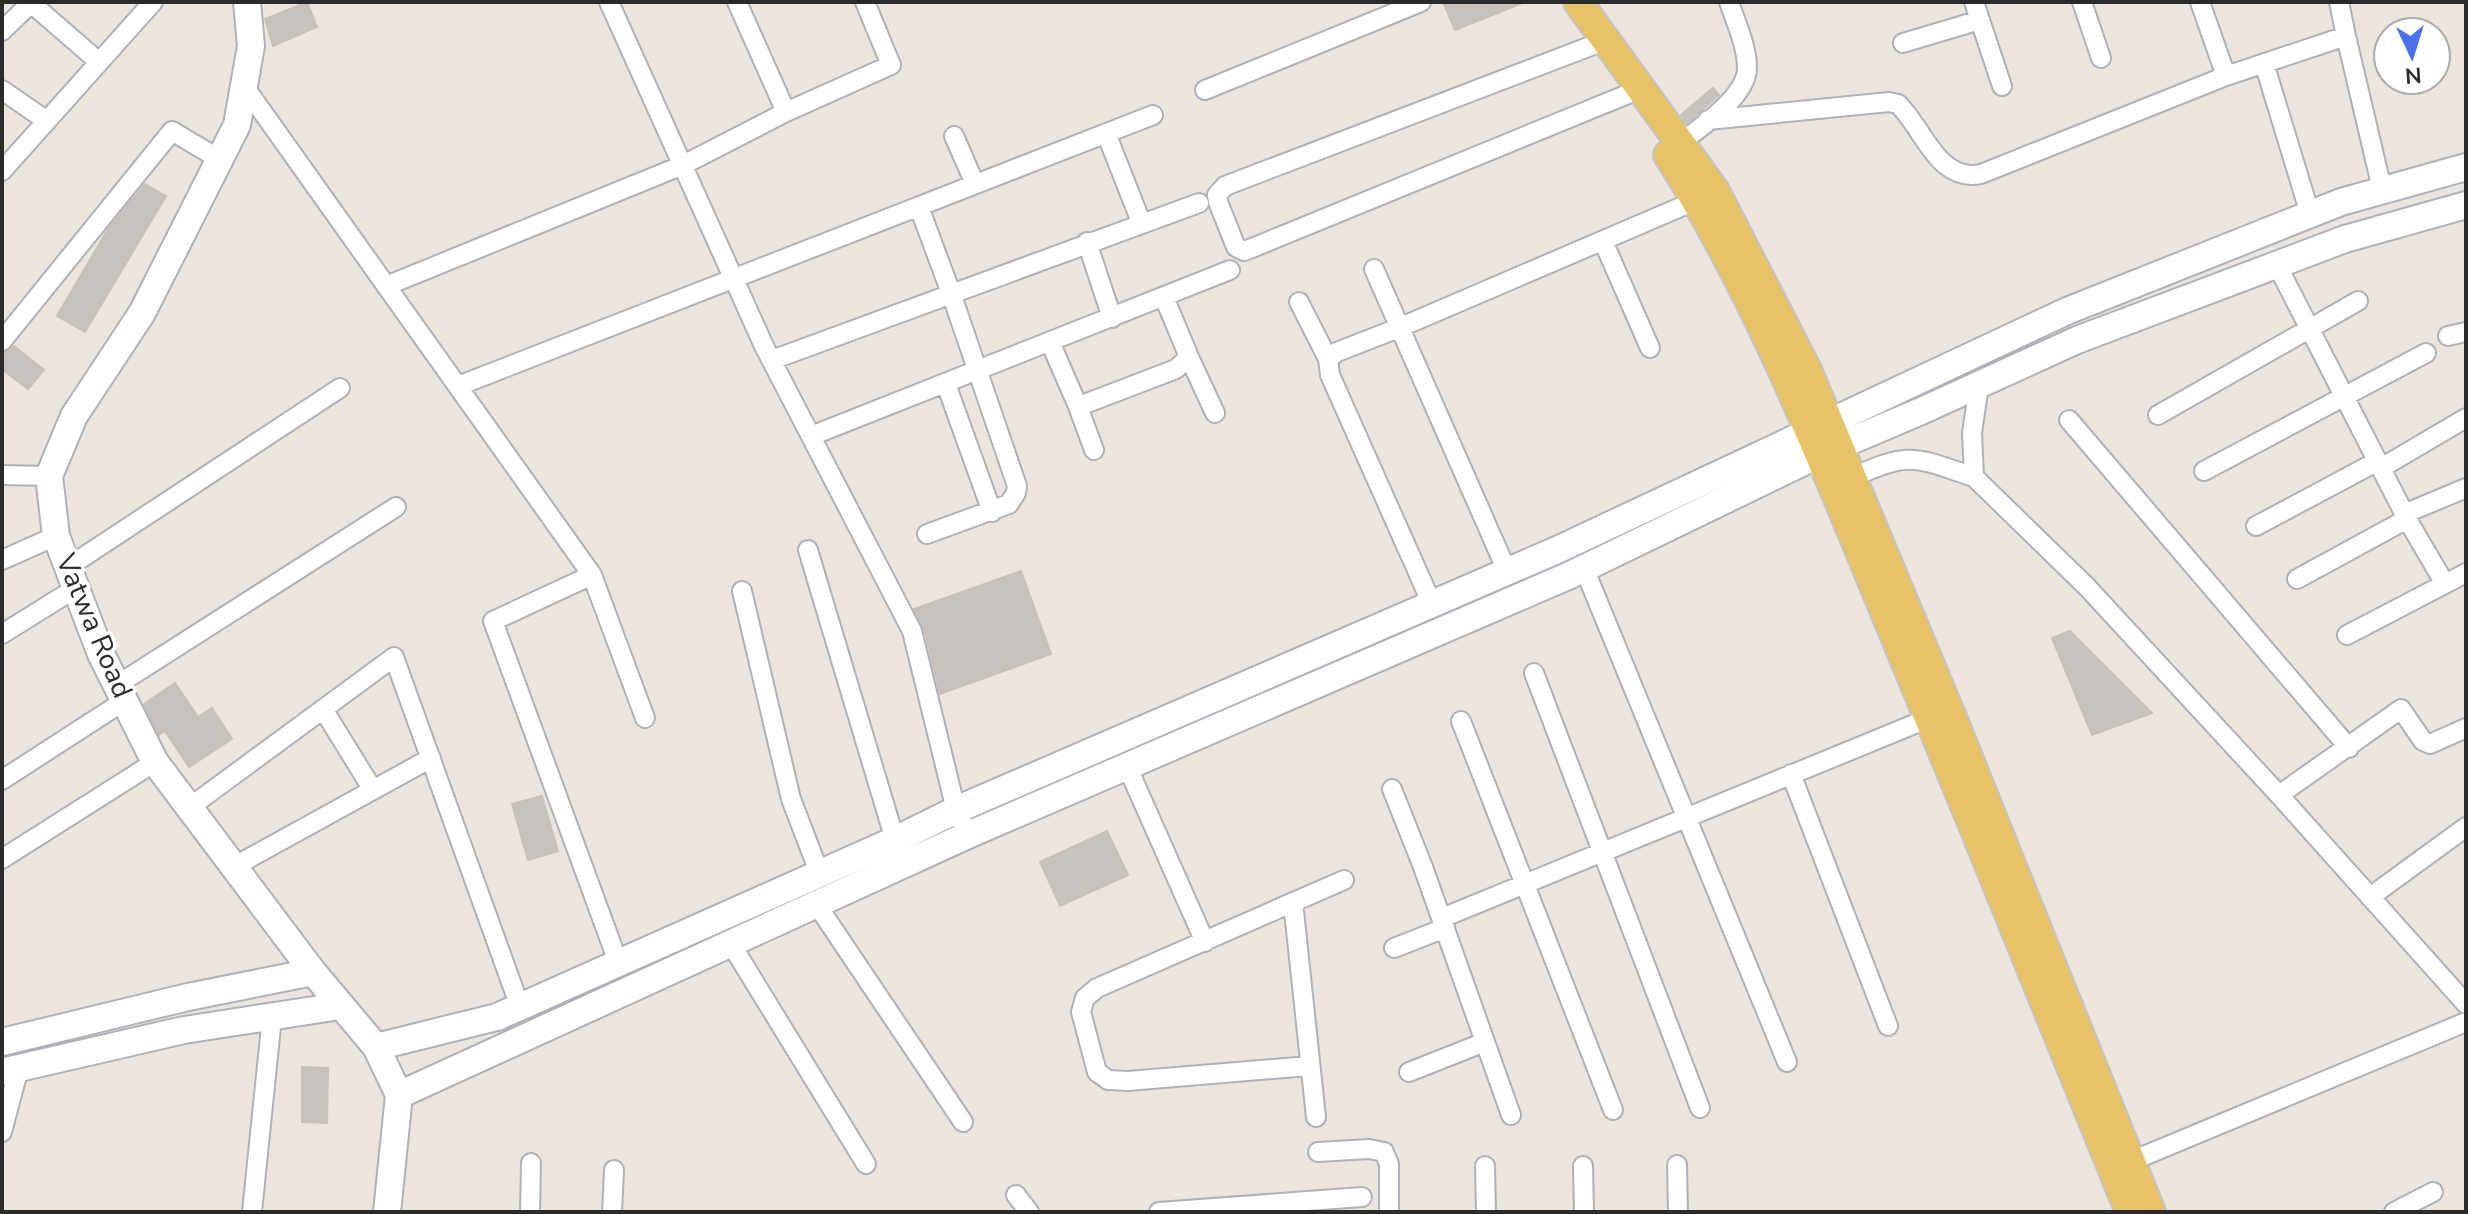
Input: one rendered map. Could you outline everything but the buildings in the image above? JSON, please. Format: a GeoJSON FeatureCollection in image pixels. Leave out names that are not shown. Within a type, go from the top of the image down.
{"type":"FeatureCollection","features":[{"type":"Feature","properties":{"kind":"main road"},"geometry":{"type":"LineString","coordinates":[[1562,2],[1596,44],[1628,94],[1715,191],[1807,370],[1824,438],[2122,1165],[2151,1212]]}},
{"type":"Feature","properties":{"kind":"main road"},"geometry":{"type":"LineString","coordinates":[[1578,2],[1674,148],[1697,200],[1788,378],[1852,478],[1939,714]]}},
{"type":"Feature","properties":{"kind":"main road"},"geometry":{"type":"LineString","coordinates":[[2122,1165],[2130,1212]]}},
{"type":"Feature","properties":{"kind":"street"},"geometry":{"type":"LineString","coordinates":[[2,171],[153,2]]}},
{"type":"Feature","properties":{"kind":"street","name":"Vatwa Road"},"geometry":{"type":"LineString","coordinates":[[247,2],[251,46],[237,125],[142,313],[74,416],[49,476],[56,536],[101,654],[155,762],[313,972],[376,1047],[399,1095]]}},
{"type":"Feature","properties":{"kind":"street"},"geometry":{"type":"LineString","coordinates":[[609,2],[772,360],[912,631],[956,810],[968,835]]}},
{"type":"Feature","properties":{"kind":"street"},"geometry":{"type":"LineString","coordinates":[[737,2],[786,112]]}},
{"type":"Feature","properties":{"kind":"street"},"geometry":{"type":"LineString","coordinates":[[386,286],[683,165],[786,112],[891,65],[865,2]]}},
{"type":"Feature","properties":{"kind":"street"},"geometry":{"type":"LineString","coordinates":[[1205,90],[1421,2]]}},
{"type":"Feature","properties":{"kind":"street"},"geometry":{"type":"LineString","coordinates":[[1674,148],[1738,95],[1748,71],[1744,45],[1729,2]]}},
{"type":"Feature","properties":{"kind":"street"},"geometry":{"type":"LineString","coordinates":[[2082,2],[2101,58]]}},
{"type":"Feature","properties":{"kind":"street"},"geometry":{"type":"LineString","coordinates":[[2200,2],[2226,76]]}},
{"type":"Feature","properties":{"kind":"street"},"geometry":{"type":"LineString","coordinates":[[2339,2],[2382,189]]}},
{"type":"Feature","properties":{"kind":"street"},"geometry":{"type":"LineString","coordinates":[[2,31],[32,3],[99,62]]}},
{"type":"Feature","properties":{"kind":"street"},"geometry":{"type":"LineString","coordinates":[[1903,43],[1977,11],[2002,86]]}},
{"type":"Feature","properties":{"kind":"street"},"geometry":{"type":"LineString","coordinates":[[1708,120],[1889,102],[1898,104],[1944,165],[1966,177],[1981,174],[2226,76],[2346,36]]}},
{"type":"Feature","properties":{"kind":"street"},"geometry":{"type":"LineString","coordinates":[[1596,44],[1225,186],[1217,195],[1218,202],[1236,247],[1244,251],[1252,248],[1628,94]]}},
{"type":"Feature","properties":{"kind":"street"},"geometry":{"type":"LineString","coordinates":[[2264,63],[2310,214]]}},
{"type":"Feature","properties":{"kind":"street"},"geometry":{"type":"LineString","coordinates":[[244,86],[592,575],[645,718]]}},
{"type":"Feature","properties":{"kind":"street"},"geometry":{"type":"LineString","coordinates":[[2,90],[47,121]]}},
{"type":"Feature","properties":{"kind":"street"},"geometry":{"type":"LineString","coordinates":[[458,386],[1153,115]]}},
{"type":"Feature","properties":{"kind":"street"},"geometry":{"type":"LineString","coordinates":[[2,341],[172,131],[219,159]]}},
{"type":"Feature","properties":{"kind":"street"},"geometry":{"type":"LineString","coordinates":[[1106,133],[1141,222]]}},
{"type":"Feature","properties":{"kind":"street"},"geometry":{"type":"LineString","coordinates":[[954,136],[975,184]]}},
{"type":"Feature","properties":{"kind":"street"},"geometry":{"type":"LineString","coordinates":[[387,1212],[399,1095],[968,835],[1584,568],[2067,311],[2310,214],[2382,189],[2466,167]]}},
{"type":"Feature","properties":{"kind":"street"},"geometry":{"type":"LineString","coordinates":[[1328,359],[1337,352],[1697,200]]}},
{"type":"Feature","properties":{"kind":"street"},"geometry":{"type":"LineString","coordinates":[[772,360],[1199,203]]}},
{"type":"Feature","properties":{"kind":"street"},"geometry":{"type":"LineString","coordinates":[[376,1047],[497,1017],[956,810],[1507,571],[1824,438],[1979,385],[2077,340],[2276,263],[2345,239],[2466,205]]}},
{"type":"Feature","properties":{"kind":"street"},"geometry":{"type":"LineString","coordinates":[[919,207],[1017,486],[1009,504],[927,534]]}},
{"type":"Feature","properties":{"kind":"street"},"geometry":{"type":"LineString","coordinates":[[1603,241],[1650,348]]}},
{"type":"Feature","properties":{"kind":"street"},"geometry":{"type":"LineString","coordinates":[[1087,242],[1112,318]]}},
{"type":"Feature","properties":{"kind":"street"},"geometry":{"type":"LineString","coordinates":[[2276,263],[2406,517],[2445,584]]}},
{"type":"Feature","properties":{"kind":"street"},"geometry":{"type":"LineString","coordinates":[[1374,269],[1507,571]]}},
{"type":"Feature","properties":{"kind":"street"},"geometry":{"type":"LineString","coordinates":[[811,436],[1230,270]]}},
{"type":"Feature","properties":{"kind":"street"},"geometry":{"type":"LineString","coordinates":[[1164,297],[1215,413]]}},
{"type":"Feature","properties":{"kind":"street"},"geometry":{"type":"LineString","coordinates":[[2158,415],[2358,301]]}},
{"type":"Feature","properties":{"kind":"street"},"geometry":{"type":"LineString","coordinates":[[1299,302],[1328,359],[1330,375],[1432,604]]}},
{"type":"Feature","properties":{"kind":"street"},"geometry":{"type":"LineString","coordinates":[[1050,342],[1094,450]]}},
{"type":"Feature","properties":{"kind":"street"},"geometry":{"type":"LineString","coordinates":[[2204,471],[2426,353]]}},
{"type":"Feature","properties":{"kind":"street"},"geometry":{"type":"LineString","coordinates":[[1077,404],[1082,405],[1176,369],[1189,357]]}},
{"type":"Feature","properties":{"kind":"street"},"geometry":{"type":"LineString","coordinates":[[946,384],[992,512]]}},
{"type":"Feature","properties":{"kind":"street"},"geometry":{"type":"LineString","coordinates":[[1974,477],[1972,433],[1979,385]]}},
{"type":"Feature","properties":{"kind":"street"},"geometry":{"type":"LineString","coordinates":[[2,634],[72,578],[340,388]]}},
{"type":"Feature","properties":{"kind":"street"},"geometry":{"type":"LineString","coordinates":[[2256,526],[2466,418]]}},
{"type":"Feature","properties":{"kind":"street"},"geometry":{"type":"LineString","coordinates":[[2069,420],[2349,748]]}},
{"type":"Feature","properties":{"kind":"street"},"geometry":{"type":"LineString","coordinates":[[1852,478],[1904,458],[1925,461],[1974,477],[2087,587],[2464,997]]}},
{"type":"Feature","properties":{"kind":"street"},"geometry":{"type":"LineString","coordinates":[[2,475],[49,476]]}},
{"type":"Feature","properties":{"kind":"street"},"geometry":{"type":"LineString","coordinates":[[2297,579],[2406,517],[2466,488]]}},
{"type":"Feature","properties":{"kind":"street"},"geometry":{"type":"LineString","coordinates":[[2,780],[120,693],[396,507]]}},
{"type":"Feature","properties":{"kind":"street"},"geometry":{"type":"LineString","coordinates":[[2,560],[56,536]]}},
{"type":"Feature","properties":{"kind":"street"},"geometry":{"type":"LineString","coordinates":[[808,550],[895,840]]}},
{"type":"Feature","properties":{"kind":"street"},"geometry":{"type":"LineString","coordinates":[[1584,568],[1787,1062]]}},
{"type":"Feature","properties":{"kind":"street"},"geometry":{"type":"LineString","coordinates":[[2347,635],[2466,573]]}},
{"type":"Feature","properties":{"kind":"street"},"geometry":{"type":"LineString","coordinates":[[592,575],[493,621],[618,962]]}},
{"type":"Feature","properties":{"kind":"street"},"geometry":{"type":"LineString","coordinates":[[742,591],[791,799],[819,872]]}},
{"type":"Feature","properties":{"kind":"street"},"geometry":{"type":"LineString","coordinates":[[190,807],[394,657],[520,1007]]}},
{"type":"Feature","properties":{"kind":"street"},"geometry":{"type":"LineString","coordinates":[[1534,673],[1700,1108]]}},
{"type":"Feature","properties":{"kind":"street"},"geometry":{"type":"LineString","coordinates":[[323,709],[373,790]]}},
{"type":"Feature","properties":{"kind":"street"},"geometry":{"type":"LineString","coordinates":[[2279,795],[2401,709],[2423,741],[2430,744],[2466,728]]}},
{"type":"Feature","properties":{"kind":"street"},"geometry":{"type":"LineString","coordinates":[[1394,948],[1525,883],[1939,714]]}},
{"type":"Feature","properties":{"kind":"street"},"geometry":{"type":"LineString","coordinates":[[1461,721],[1613,1110]]}},
{"type":"Feature","properties":{"kind":"street"},"geometry":{"type":"LineString","coordinates":[[235,866],[431,758]]}},
{"type":"Feature","properties":{"kind":"street"},"geometry":{"type":"LineString","coordinates":[[2,859],[155,762]]}},
{"type":"Feature","properties":{"kind":"street"},"geometry":{"type":"LineString","coordinates":[[1127,766],[1205,942]]}},
{"type":"Feature","properties":{"kind":"street"},"geometry":{"type":"LineString","coordinates":[[1791,774],[1888,1026]]}},
{"type":"Feature","properties":{"kind":"street"},"geometry":{"type":"LineString","coordinates":[[1392,789],[1511,1115]]}},
{"type":"Feature","properties":{"kind":"street"},"geometry":{"type":"LineString","coordinates":[[2370,897],[2466,827]]}},
{"type":"Feature","properties":{"kind":"street"},"geometry":{"type":"LineString","coordinates":[[1309,1066],[1108,1080],[1097,1072],[1081,1012],[1085,998],[1097,988],[1344,880]]}},
{"type":"Feature","properties":{"kind":"street"},"geometry":{"type":"LineString","coordinates":[[1293,902],[1316,1117]]}},
{"type":"Feature","properties":{"kind":"street"},"geometry":{"type":"LineString","coordinates":[[817,905],[963,1122]]}},
{"type":"Feature","properties":{"kind":"street"},"geometry":{"type":"LineString","coordinates":[[731,944],[866,1164]]}},
{"type":"Feature","properties":{"kind":"street"},"geometry":{"type":"LineString","coordinates":[[2,1042],[188,997],[313,972]]}},
{"type":"Feature","properties":{"kind":"street"},"geometry":{"type":"LineString","coordinates":[[2,1132],[11,1070],[184,1030],[340,1006]]}},
{"type":"Feature","properties":{"kind":"street"},"geometry":{"type":"LineString","coordinates":[[252,1212],[272,1017]]}},
{"type":"Feature","properties":{"kind":"street"},"geometry":{"type":"LineString","coordinates":[[2122,1165],[2466,1022]]}},
{"type":"Feature","properties":{"kind":"street"},"geometry":{"type":"LineString","coordinates":[[1409,1072],[1485,1042]]}},
{"type":"Feature","properties":{"kind":"street"},"geometry":{"type":"LineString","coordinates":[[1318,1152],[1369,1149],[1384,1152],[1389,1164],[1389,1212]]}},
{"type":"Feature","properties":{"kind":"street"},"geometry":{"type":"LineString","coordinates":[[530,1212],[531,1163]]}},
{"type":"Feature","properties":{"kind":"street"},"geometry":{"type":"LineString","coordinates":[[1677,1165],[1678,1212]]}},
{"type":"Feature","properties":{"kind":"street"},"geometry":{"type":"LineString","coordinates":[[1485,1166],[1486,1212]]}},
{"type":"Feature","properties":{"kind":"street"},"geometry":{"type":"LineString","coordinates":[[1583,1166],[1584,1212]]}},
{"type":"Feature","properties":{"kind":"street"},"geometry":{"type":"LineString","coordinates":[[612,1212],[614,1170]]}},
{"type":"Feature","properties":{"kind":"street"},"geometry":{"type":"LineString","coordinates":[[2394,1212],[2433,1192]]}},
{"type":"Feature","properties":{"kind":"street"},"geometry":{"type":"LineString","coordinates":[[1016,1195],[1029,1212]]}},
{"type":"Feature","properties":{"kind":"street"},"geometry":{"type":"LineString","coordinates":[[1159,1212],[1362,1197]]}}]}
